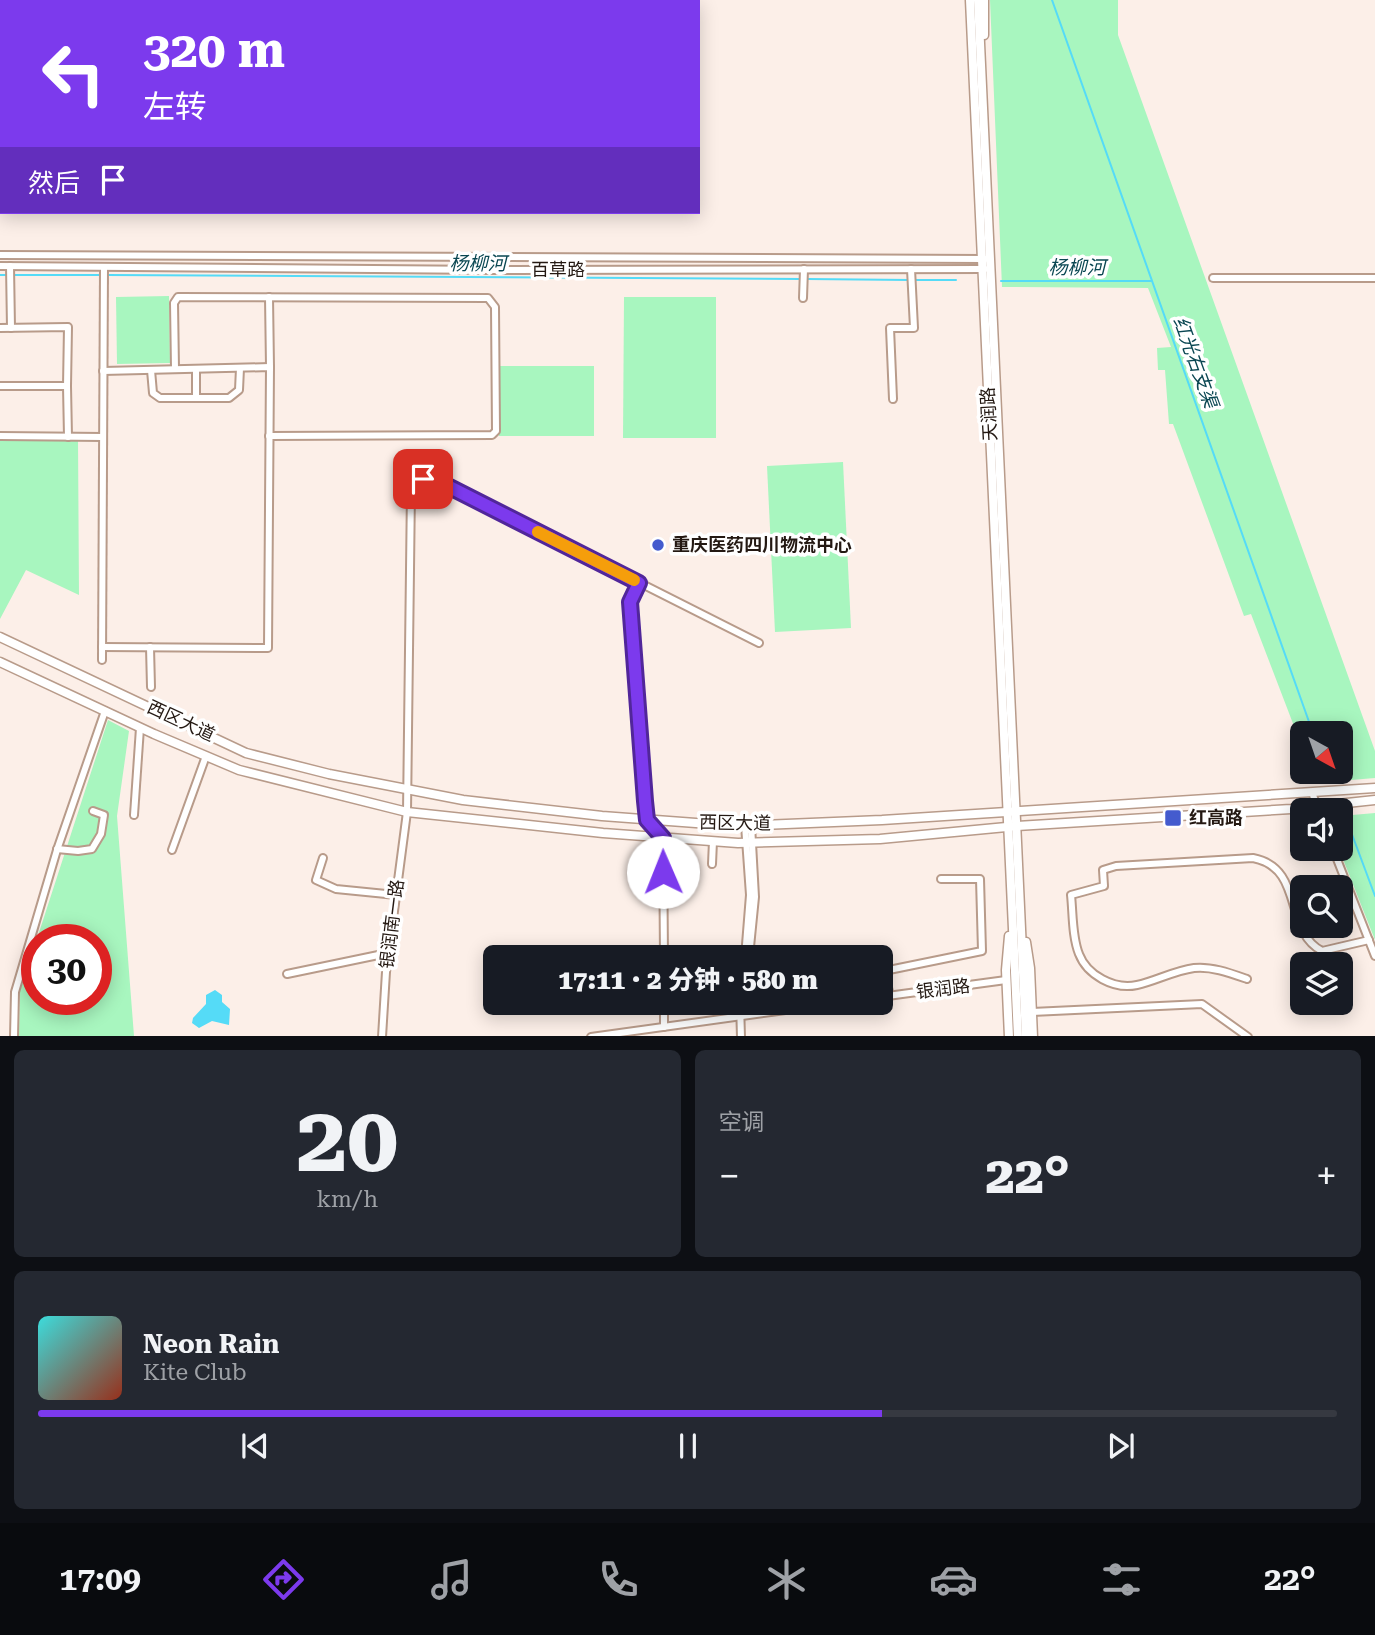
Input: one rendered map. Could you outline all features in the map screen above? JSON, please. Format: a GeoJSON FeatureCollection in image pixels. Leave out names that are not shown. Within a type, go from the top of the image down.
{"type":"FeatureCollection","features":[{"type":"Feature","properties":{"kind":"main road"},"geometry":{"type":"LineString","coordinates":[[965,0],[966,25],[977,60]]}},
{"type":"Feature","properties":{"kind":"main road","name":"天润路"},"geometry":{"type":"LineString","coordinates":[[970,0],[977,60]]}},
{"type":"Feature","properties":{"kind":"main road","name":"天润路"},"geometry":{"type":"LineString","coordinates":[[978,0],[977,60],[1012,812]]}},
{"type":"Feature","properties":{"kind":"main road"},"geometry":{"type":"LineString","coordinates":[[977,60],[985,0]]}},
{"type":"Feature","properties":{"kind":"main road","name":"西区大道"},"geometry":{"type":"LineString","coordinates":[[0,637],[246,753],[329,774],[463,800],[647,820],[748,825],[1012,812],[1375,788]]}},
{"type":"Feature","properties":{"kind":"main road","name":"西区大道"},"geometry":{"type":"LineString","coordinates":[[0,662],[140,728],[239,770],[407,811],[663,838],[749,842],[880,839],[1013,826],[1290,810]]}},
{"type":"Feature","properties":{"kind":"main road","name":"西区大道"},"geometry":{"type":"LineString","coordinates":[[1353,803],[1375,800]]}},
{"type":"Feature","properties":{"kind":"main road"},"geometry":{"type":"LineString","coordinates":[[1012,812],[1018,1036]]}},
{"type":"Feature","properties":{"kind":"main road"},"geometry":{"type":"LineString","coordinates":[[1009,1036],[1006,980],[1016,909]]}},
{"type":"Feature","properties":{"kind":"main road"},"geometry":{"type":"LineString","coordinates":[[1016,909],[1030,968],[1033,1036]]}},
{"type":"Feature","properties":{"kind":"main road"},"geometry":{"type":"LineString","coordinates":[[1016,909],[1026,1036]]}},
{"type":"Feature","properties":{"kind":"street","name":"百草路"},"geometry":{"type":"LineString","coordinates":[[0,255],[986,264]]}},
{"type":"Feature","properties":{"kind":"street","name":"百草路"},"geometry":{"type":"LineString","coordinates":[[0,266],[10,272],[911,276],[986,264]]}},
{"type":"Feature","properties":{"kind":"street"},"geometry":{"type":"LineString","coordinates":[[10,272],[10,328]]}},
{"type":"Feature","properties":{"kind":"street"},"geometry":{"type":"LineString","coordinates":[[102,660],[104,272]]}},
{"type":"Feature","properties":{"kind":"street"},"geometry":{"type":"LineString","coordinates":[[803,298],[804,276]]}},
{"type":"Feature","properties":{"kind":"street"},"geometry":{"type":"LineString","coordinates":[[893,399],[890,328],[914,328],[911,276]]}},
{"type":"Feature","properties":{"kind":"street"},"geometry":{"type":"LineString","coordinates":[[1213,278],[1375,278]]}},
{"type":"Feature","properties":{"kind":"street"},"geometry":{"type":"LineString","coordinates":[[175,369],[174,303],[178,297],[488,298],[495,307],[496,431],[492,435],[269,436]]}},
{"type":"Feature","properties":{"kind":"street"},"geometry":{"type":"LineString","coordinates":[[102,647],[268,648],[269,297]]}},
{"type":"Feature","properties":{"kind":"street"},"geometry":{"type":"LineString","coordinates":[[0,328],[68,327],[68,437]]}},
{"type":"Feature","properties":{"kind":"street"},"geometry":{"type":"LineString","coordinates":[[103,371],[270,367]]}},
{"type":"Feature","properties":{"kind":"street"},"geometry":{"type":"LineString","coordinates":[[151,370],[153,393],[160,398],[229,398],[239,390],[240,368]]}},
{"type":"Feature","properties":{"kind":"street"},"geometry":{"type":"LineString","coordinates":[[196,398],[197,369]]}},
{"type":"Feature","properties":{"kind":"street"},"geometry":{"type":"LineString","coordinates":[[0,386],[67,386]]}},
{"type":"Feature","properties":{"kind":"street"},"geometry":{"type":"LineString","coordinates":[[0,436],[103,437]]}},
{"type":"Feature","properties":{"kind":"street","name":"银润南一路"},"geometry":{"type":"LineString","coordinates":[[383,1036],[388,953],[407,811],[411,489],[430,477],[639,583]]}},
{"type":"Feature","properties":{"kind":"street"},"geometry":{"type":"LineString","coordinates":[[664,945],[663,838],[647,820],[630,602],[639,583],[759,643]]}},
{"type":"Feature","properties":{"kind":"street"},"geometry":{"type":"LineString","coordinates":[[150,647],[151,687]]}},
{"type":"Feature","properties":{"kind":"street"},"geometry":{"type":"LineString","coordinates":[[14,1036],[15,992],[57,849],[105,712]]}},
{"type":"Feature","properties":{"kind":"street"},"geometry":{"type":"LineString","coordinates":[[134,815],[140,728]]}},
{"type":"Feature","properties":{"kind":"street"},"geometry":{"type":"LineString","coordinates":[[172,850],[206,756]]}},
{"type":"Feature","properties":{"kind":"street"},"geometry":{"type":"LineString","coordinates":[[1312,792],[1314,798]]}},
{"type":"Feature","properties":{"kind":"street"},"geometry":{"type":"LineString","coordinates":[[57,849],[92,849],[102,834],[104,815],[93,811]]}},
{"type":"Feature","properties":{"kind":"street"},"geometry":{"type":"LineString","coordinates":[[748,825],[750,895],[748,945]]}},
{"type":"Feature","properties":{"kind":"street"},"geometry":{"type":"LineString","coordinates":[[712,864],[713,841]]}},
{"type":"Feature","properties":{"kind":"street"},"geometry":{"type":"LineString","coordinates":[[323,858],[316,880],[336,889],[396,895]]}},
{"type":"Feature","properties":{"kind":"street"},"geometry":{"type":"LineString","coordinates":[[1247,979],[1216,970],[1197,968],[1177,971],[1135,986],[1113,983],[1095,975],[1083,963],[1077,951],[1071,895],[1104,886],[1103,870],[1116,866],[1252,858],[1267,861],[1277,868],[1292,898],[1305,937],[1315,948],[1322,951],[1369,940]]}},
{"type":"Feature","properties":{"kind":"street"},"geometry":{"type":"LineString","coordinates":[[1338,861],[1375,956]]}},
{"type":"Feature","properties":{"kind":"street"},"geometry":{"type":"LineString","coordinates":[[663,872],[682,873]]}},
{"type":"Feature","properties":{"kind":"street"},"geometry":{"type":"LineString","coordinates":[[893,969],[982,951],[979,879],[941,879]]}},
{"type":"Feature","properties":{"kind":"street"},"geometry":{"type":"LineString","coordinates":[[287,974],[388,953]]}},
{"type":"Feature","properties":{"kind":"street","name":"银润路"},"geometry":{"type":"LineString","coordinates":[[893,996],[1006,980]]}},
{"type":"Feature","properties":{"kind":"street"},"geometry":{"type":"LineString","coordinates":[[1032,1012],[1202,1004],[1247,1036]]}},
{"type":"Feature","properties":{"kind":"street"},"geometry":{"type":"LineString","coordinates":[[664,1015],[664,1027]]}},
{"type":"Feature","properties":{"kind":"street"},"geometry":{"type":"LineString","coordinates":[[598,1036],[740,1015],[741,1036]]}},
{"type":"Feature","properties":{"kind":"green space"},"geometry":{"type":"Polygon","coordinates":[[[990,0],[1118,0],[1118,35],[1375,751],[1375,778],[1353,780],[1353,721],[1292,721],[1251,614],[1244,616],[1173,424],[1169,424],[1165,370],[1158,370],[1157,348],[1171,347],[1148,288],[1002,287],[990,0]]]}},
{"type":"Feature","properties":{"kind":"green space"},"geometry":{"type":"Polygon","coordinates":[[[169,296],[170,363],[117,364],[116,297],[169,296]]]}},
{"type":"Feature","properties":{"kind":"green space"},"geometry":{"type":"Polygon","coordinates":[[[624,297],[716,297],[716,438],[623,438],[624,297]]]}},
{"type":"Feature","properties":{"kind":"green space"},"geometry":{"type":"Polygon","coordinates":[[[500,366],[594,366],[594,436],[499,436],[500,366]]]}},
{"type":"Feature","properties":{"kind":"green space"},"geometry":{"type":"Polygon","coordinates":[[[0,439],[78,439],[79,595],[26,570],[0,619],[0,439]]]}},
{"type":"Feature","properties":{"kind":"green space"},"geometry":{"type":"Polygon","coordinates":[[[843,462],[851,628],[775,632],[767,466],[843,462]]]}},
{"type":"Feature","properties":{"kind":"green space"},"geometry":{"type":"Polygon","coordinates":[[[108,720],[129,731],[117,816],[134,1036],[19,1036],[21,988],[21,1015],[112,1015],[112,924],[42,924],[108,720]]]}},
{"type":"Feature","properties":{"kind":"green space"},"geometry":{"type":"Polygon","coordinates":[[[1375,813],[1375,940],[1353,884],[1353,875],[1349,875],[1344,861],[1353,861],[1353,815],[1375,813]]]}},
{"type":"Feature","properties":{"kind":"water"},"geometry":{"type":"Polygon","coordinates":[[[215,990],[222,995],[222,1002],[230,1009],[229,1025],[212,1021],[199,1028],[192,1023],[193,1018],[206,1004],[206,995],[215,990]]]}},
{"type":"Feature","properties":{"kind":"waterway","name":"红光右支渠"},"geometry":{"type":"LineString","coordinates":[[1052,0],[1309,721]]}},
{"type":"Feature","properties":{"kind":"waterway","name":"杨柳河"},"geometry":{"type":"LineString","coordinates":[[0,275],[7,275]]}},
{"type":"Feature","properties":{"kind":"waterway","name":"杨柳河"},"geometry":{"type":"LineString","coordinates":[[12,275],[101,275]]}},
{"type":"Feature","properties":{"kind":"waterway","name":"杨柳河"},"geometry":{"type":"LineString","coordinates":[[107,275],[801,279]]}},
{"type":"Feature","properties":{"kind":"waterway","name":"杨柳河"},"geometry":{"type":"LineString","coordinates":[[807,279],[910,280]]}},
{"type":"Feature","properties":{"kind":"waterway","name":"杨柳河"},"geometry":{"type":"LineString","coordinates":[[915,280],[956,280]]}},
{"type":"Feature","properties":{"kind":"waterway","name":"杨柳河"},"geometry":{"type":"LineString","coordinates":[[1001,281],[1151,281]]}},
{"type":"Feature","properties":{"kind":"waterway","name":"红光右支渠"},"geometry":{"type":"LineString","coordinates":[[1353,837],[1375,896]]}},
{"type":"Feature","properties":{"kind":"slow traffic"},"geometry":{"type":"LineString","coordinates":[[538,532],[634,580]]}},
{"type":"Feature","properties":{"kind":"place","name":"重庆医药四川物流中心"},"geometry":{"type":"Point","coordinates":[658,545]}},
{"type":"Feature","properties":{"kind":"place","name":"红高路"},"geometry":{"type":"Point","coordinates":[1173,818]}},
{"type":"Feature","properties":{"kind":"route"},"geometry":{"type":"LineString","coordinates":[[423,479],[430,477],[639,583],[630,602],[645,801],[647,820],[663,838],[663,872]]}}]}
